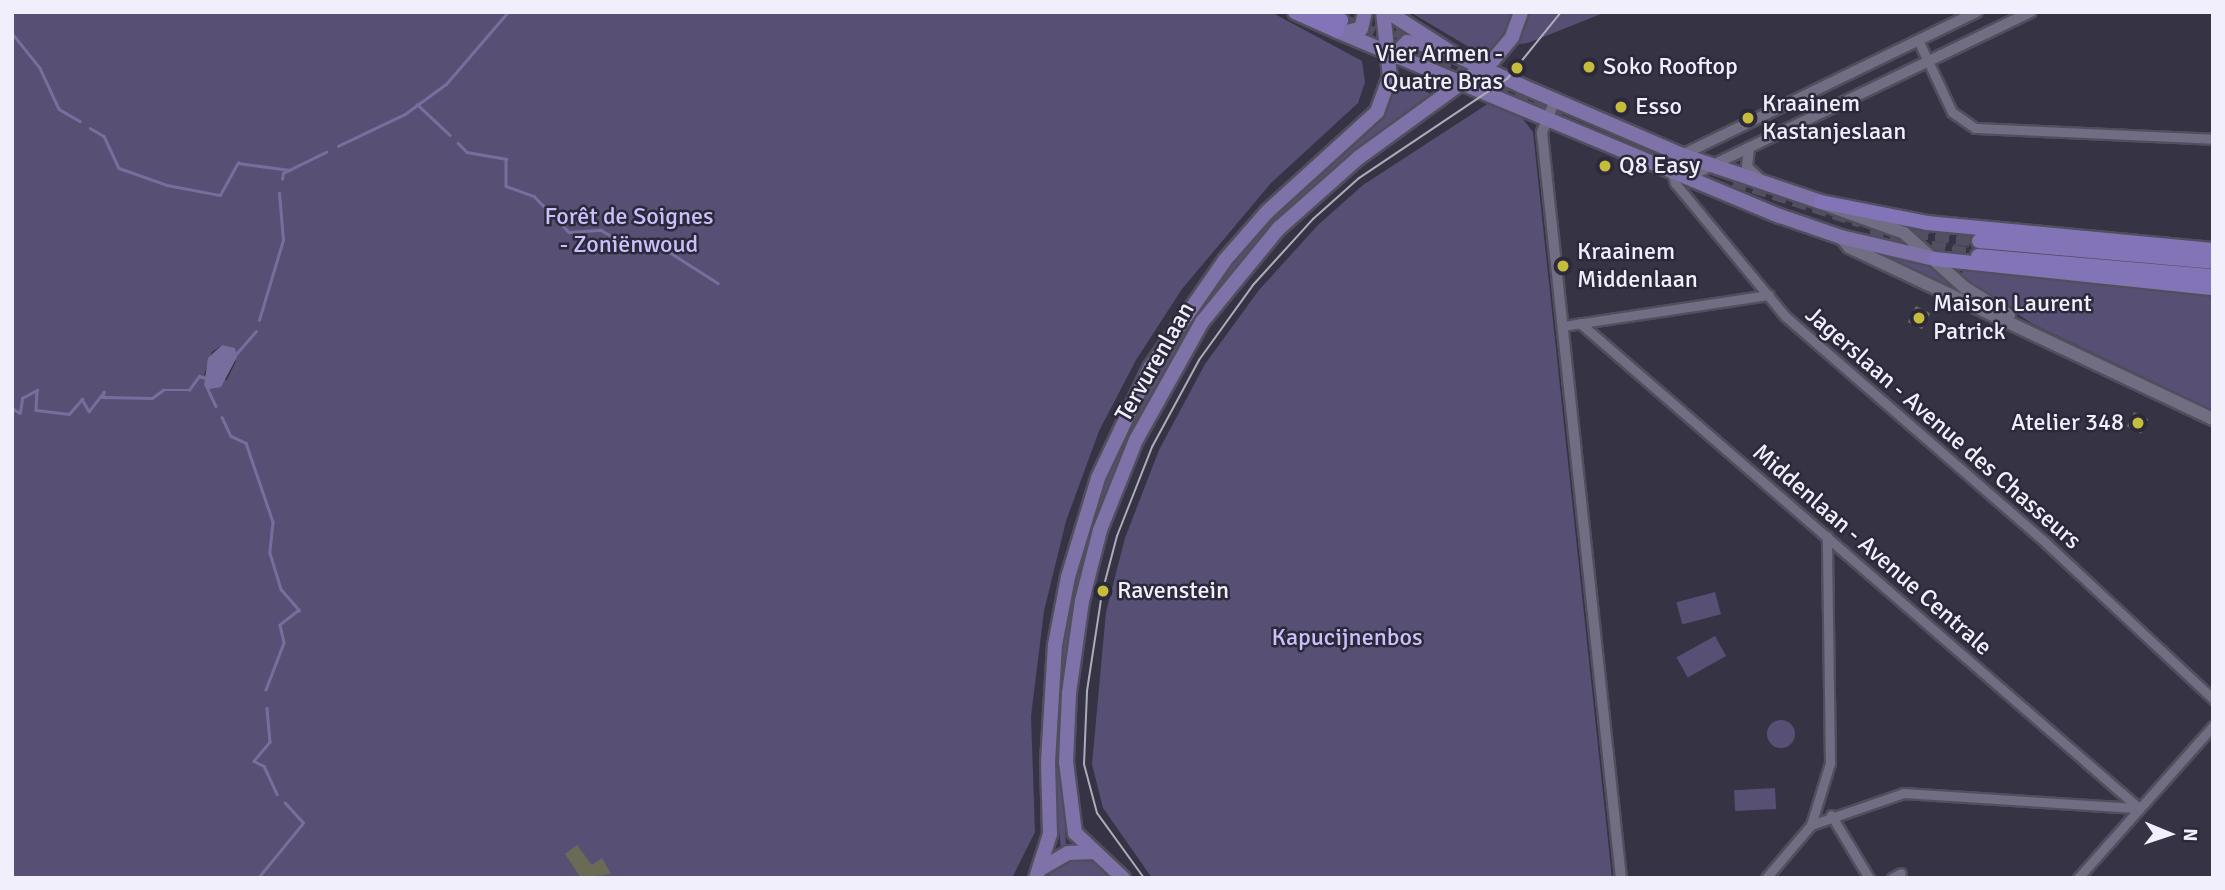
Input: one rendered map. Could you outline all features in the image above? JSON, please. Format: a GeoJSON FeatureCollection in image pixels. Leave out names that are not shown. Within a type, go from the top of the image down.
{"type":"FeatureCollection","features":[{"type":"Feature","properties":{"kind":"highway"},"geometry":{"type":"LineString","coordinates":[[1294,12],[1339,25]]}},
{"type":"Feature","properties":{"kind":"highway"},"geometry":{"type":"LineString","coordinates":[[1323,12],[1339,25]]}},
{"type":"Feature","properties":{"kind":"highway"},"geometry":{"type":"LineString","coordinates":[[1821,202],[1927,223],[2213,250]]}},
{"type":"Feature","properties":{"kind":"highway"},"geometry":{"type":"LineString","coordinates":[[2213,262],[1979,248],[2213,276]]}},
{"type":"Feature","properties":{"kind":"highway"},"geometry":{"type":"LineString","coordinates":[[1935,259],[1957,272],[2213,288]]}},
{"type":"Feature","properties":{"kind":"main road"},"geometry":{"type":"LineString","coordinates":[[1339,25],[1361,29],[1365,12]]}},
{"type":"Feature","properties":{"kind":"main road"},"geometry":{"type":"LineString","coordinates":[[1385,12],[1390,50]]}},
{"type":"Feature","properties":{"kind":"main road"},"geometry":{"type":"LineString","coordinates":[[1385,12],[1455,55]]}},
{"type":"Feature","properties":{"kind":"main road","name":"Tervurenlaan"},"geometry":{"type":"LineString","coordinates":[[1123,878],[1096,852],[1082,843],[1070,819],[1070,681],[1090,565],[1141,429],[1202,322],[1279,228],[1358,158],[1482,68],[1504,47],[1521,12]]}},
{"type":"Feature","properties":{"kind":"main road"},"geometry":{"type":"LineString","coordinates":[[1339,25],[1390,50],[1841,237],[1935,259]]}},
{"type":"Feature","properties":{"kind":"main road"},"geometry":{"type":"LineString","coordinates":[[1390,50],[1416,40],[1682,155],[1773,188],[1821,202],[1838,213],[1895,228],[1935,259]]}},
{"type":"Feature","properties":{"kind":"main road"},"geometry":{"type":"LineString","coordinates":[[1504,47],[1507,79]]}},
{"type":"Feature","properties":{"kind":"main road","name":"Tervurenlaan"},"geometry":{"type":"LineString","coordinates":[[1039,873],[1050,834],[1048,762],[1055,645],[1082,525],[1114,439],[1186,312],[1267,212],[1375,116],[1383,102],[1390,50]]}},
{"type":"Feature","properties":{"kind":"main road"},"geometry":{"type":"LineString","coordinates":[[1841,237],[1849,247],[2213,419]]}},
{"type":"Feature","properties":{"kind":"main road"},"geometry":{"type":"LineString","coordinates":[[1957,272],[2034,334]]}},
{"type":"Feature","properties":{"kind":"main road","name":"Tervurenlaan"},"geometry":{"type":"LineString","coordinates":[[1039,873],[1068,853],[1096,852]]}},
{"type":"Feature","properties":{"kind":"street"},"geometry":{"type":"LineString","coordinates":[[1671,168],[1682,155],[1977,12]]}},
{"type":"Feature","properties":{"kind":"street"},"geometry":{"type":"LineString","coordinates":[[1690,176],[2023,14]]}},
{"type":"Feature","properties":{"kind":"street"},"geometry":{"type":"LineString","coordinates":[[1918,40],[1952,111],[1975,128],[2213,139]]}},
{"type":"Feature","properties":{"kind":"street"},"geometry":{"type":"LineString","coordinates":[[1555,100],[1542,133],[1621,878]]}},
{"type":"Feature","properties":{"kind":"street"},"geometry":{"type":"LineString","coordinates":[[1760,117],[1770,138]]}},
{"type":"Feature","properties":{"kind":"street"},"geometry":{"type":"LineString","coordinates":[[1749,148],[1748,169],[1773,188]]}},
{"type":"Feature","properties":{"kind":"street","name":"Jagerslaan - Avenue des Chasseurs"},"geometry":{"type":"LineString","coordinates":[[1671,168],[1675,183],[1785,316],[2046,542],[2213,699]]}},
{"type":"Feature","properties":{"kind":"street"},"geometry":{"type":"LineString","coordinates":[[1563,326],[1769,295]]}},
{"type":"Feature","properties":{"kind":"street","name":"Middenlaan - Avenue Centrale"},"geometry":{"type":"LineString","coordinates":[[1580,323],[2139,808]]}},
{"type":"Feature","properties":{"kind":"street"},"geometry":{"type":"LineString","coordinates":[[1811,825],[1830,763],[1827,536]]}},
{"type":"Feature","properties":{"kind":"street"},"geometry":{"type":"LineString","coordinates":[[2078,878],[2213,726]]}},
{"type":"Feature","properties":{"kind":"street"},"geometry":{"type":"LineString","coordinates":[[1766,878],[1811,825],[1831,815],[1904,793],[2139,808]]}},
{"type":"Feature","properties":{"kind":"street"},"geometry":{"type":"LineString","coordinates":[[1831,815],[1869,878]]}},
{"type":"Feature","properties":{"kind":"green space","name":"Forêt de Soignes - Zoniënwoud"},"geometry":{"type":"Polygon","coordinates":[[[12,12],[1271,12],[1362,61],[1365,82],[1358,103],[1271,183],[1182,289],[1136,360],[1099,431],[1066,521],[1044,611],[1031,716],[1035,832],[1012,878],[12,878],[12,12]],[[222,345],[212,352],[204,375],[227,380],[236,361],[222,345]]]}},
{"type":"Feature","properties":{"kind":"green space"},"geometry":{"type":"Polygon","coordinates":[[[1410,12],[1606,12],[1528,43],[1497,46],[1484,56],[1410,12]]]}},
{"type":"Feature","properties":{"kind":"green space"},"geometry":{"type":"Polygon","coordinates":[[[1401,80],[1435,96],[1354,153],[1260,241],[1191,330],[1129,441],[1103,505],[1062,772],[1066,845],[1061,848],[1053,779],[1058,665],[1075,572],[1111,461],[1149,381],[1212,285],[1268,220],[1375,126],[1395,81],[1401,80]]]}},
{"type":"Feature","properties":{"kind":"green space","name":"Kapucijnenbos"},"geometry":{"type":"Polygon","coordinates":[[[1489,103],[1518,113],[1533,132],[1612,878],[1152,878],[1103,808],[1092,764],[1106,612],[1125,538],[1159,450],[1205,364],[1259,290],[1318,225],[1363,185],[1489,103]]]}},
{"type":"Feature","properties":{"kind":"green space"},"geometry":{"type":"Polygon","coordinates":[[[1888,254],[1929,264],[1969,298],[1886,259],[1888,254]]]}},
{"type":"Feature","properties":{"kind":"green space"},"geometry":{"type":"Polygon","coordinates":[[[1963,271],[2213,293],[2213,410],[2033,324],[1961,277],[1963,271]]]}},
{"type":"Feature","properties":{"kind":"green space"},"geometry":{"type":"Polygon","coordinates":[[[1715,592],[1721,614],[1682,625],[1676,602],[1715,592]]]}},
{"type":"Feature","properties":{"kind":"green space"},"geometry":{"type":"Polygon","coordinates":[[[1715,636],[1726,656],[1688,677],[1677,657],[1715,636]]]}},
{"type":"Feature","properties":{"kind":"green space"},"geometry":{"type":"Polygon","coordinates":[[[1781,720],[1791,724],[1795,734],[1791,744],[1781,748],[1771,744],[1767,734],[1771,724],[1781,720]]]}},
{"type":"Feature","properties":{"kind":"green space"},"geometry":{"type":"Polygon","coordinates":[[[1775,788],[1776,809],[1735,811],[1734,790],[1775,788]]]}},
{"type":"Feature","properties":{"kind":"green space"},"geometry":{"type":"Polygon","coordinates":[[[1093,858],[1117,878],[1046,878],[1067,859],[1093,858]]]}},
{"type":"Feature","properties":{"kind":"shaded area"},"geometry":{"type":"Polygon","coordinates":[[[222,345],[235,348],[237,357],[221,387],[210,389],[204,386],[208,358],[222,345]]]}},
{"type":"Feature","properties":{"kind":"building","name":"Maison Laurent Patrick"},"geometry":{"type":"Polygon","coordinates":[[[1916,306],[1930,313],[1922,329],[1908,322],[1916,306]]]}},
{"type":"Feature","properties":{"kind":"building","name":"Atelier 348"},"geometry":{"type":"Polygon","coordinates":[[[2134,412],[2148,419],[2141,434],[2127,426],[2134,412]]]}},
{"type":"Feature","properties":{"kind":"building"},"geometry":{"type":"Polygon","coordinates":[[[577,845],[592,865],[602,858],[611,874],[581,878],[565,854],[577,845]]]}},
{"type":"Feature","properties":{"kind":"waterway"},"geometry":{"type":"LineString","coordinates":[[338,146],[405,114],[446,84],[508,12]]}},
{"type":"Feature","properties":{"kind":"waterway"},"geometry":{"type":"LineString","coordinates":[[12,33],[40,68],[59,109],[80,121]]}},
{"type":"Feature","properties":{"kind":"waterway"},"geometry":{"type":"LineString","coordinates":[[417,104],[450,135]]}},
{"type":"Feature","properties":{"kind":"waterway"},"geometry":{"type":"LineString","coordinates":[[90,128],[104,136],[119,168],[167,185],[220,195],[238,163],[290,170]]}},
{"type":"Feature","properties":{"kind":"waterway"},"geometry":{"type":"LineString","coordinates":[[458,143],[467,152],[506,159],[506,186],[534,196],[569,232],[601,230],[615,238]]}},
{"type":"Feature","properties":{"kind":"waterway"},"geometry":{"type":"LineString","coordinates":[[282,179],[283,173],[326,152]]}},
{"type":"Feature","properties":{"kind":"waterway"},"geometry":{"type":"LineString","coordinates":[[259,320],[283,240],[279,193]]}},
{"type":"Feature","properties":{"kind":"waterway"},"geometry":{"type":"LineString","coordinates":[[618,240],[638,252],[663,248],[718,283]]}},
{"type":"Feature","properties":{"kind":"waterway"},"geometry":{"type":"LineString","coordinates":[[236,354],[256,331]]}},
{"type":"Feature","properties":{"kind":"waterway"},"geometry":{"type":"LineString","coordinates":[[12,408],[20,413],[22,398],[37,390],[36,410],[69,414],[82,399],[89,411],[104,392],[103,397],[152,398],[163,390],[189,390],[199,376],[206,378]]}},
{"type":"Feature","properties":{"kind":"waterway"},"geometry":{"type":"LineString","coordinates":[[207,387],[216,406]]}},
{"type":"Feature","properties":{"kind":"waterway"},"geometry":{"type":"LineString","coordinates":[[222,417],[231,436],[246,443],[273,522],[270,553],[281,589],[299,610],[280,625],[284,643],[266,690]]}},
{"type":"Feature","properties":{"kind":"waterway"},"geometry":{"type":"LineString","coordinates":[[267,708],[270,742],[254,761],[264,766],[277,794]]}},
{"type":"Feature","properties":{"kind":"waterway"},"geometry":{"type":"LineString","coordinates":[[258,878],[303,823],[285,803]]}},
{"type":"Feature","properties":{"kind":"tunnel"},"geometry":{"type":"LineString","coordinates":[[1358,12],[1421,42]]}},
{"type":"Feature","properties":{"kind":"tunnel"},"geometry":{"type":"LineString","coordinates":[[1341,20],[1560,118]]}},
{"type":"Feature","properties":{"kind":"tunnel"},"geometry":{"type":"LineString","coordinates":[[1734,180],[1861,221]]}},
{"type":"Feature","properties":{"kind":"tunnel"},"geometry":{"type":"LineString","coordinates":[[1894,228],[1979,241]]}},
{"type":"Feature","properties":{"kind":"tunnel"},"geometry":{"type":"LineString","coordinates":[[1869,237],[1978,256]]}},
{"type":"Feature","properties":{"kind":"tram line"},"geometry":{"type":"LineString","coordinates":[[1144,878],[1097,813],[1084,764],[1087,691],[1102,593],[1117,536],[1152,447],[1199,360],[1253,285],[1313,219],[1359,178],[1507,79],[1561,12]]}},
{"type":"Feature","properties":{"kind":"place","name":"Soko Rooftop"},"geometry":{"type":"Point","coordinates":[1589,67]}},
{"type":"Feature","properties":{"kind":"place","name":"Vier Armen - Quatre Bras"},"geometry":{"type":"Point","coordinates":[1517,68]}},
{"type":"Feature","properties":{"kind":"place","name":"Esso"},"geometry":{"type":"Point","coordinates":[1621,107]}},
{"type":"Feature","properties":{"kind":"place","name":"Kraainem Kastanjeslaan"},"geometry":{"type":"Point","coordinates":[1748,118]}},
{"type":"Feature","properties":{"kind":"place","name":"Q8 Easy"},"geometry":{"type":"Point","coordinates":[1605,166]}},
{"type":"Feature","properties":{"kind":"place","name":"Kraainem Middenlaan"},"geometry":{"type":"Point","coordinates":[1563,266]}},
{"type":"Feature","properties":{"kind":"place","name":"Maison Laurent Patrick"},"geometry":{"type":"Point","coordinates":[1919,318]}},
{"type":"Feature","properties":{"kind":"place","name":"Atelier 348"},"geometry":{"type":"Point","coordinates":[2138,423]}},
{"type":"Feature","properties":{"kind":"place","name":"Ravenstein"},"geometry":{"type":"Point","coordinates":[1103,591]}}]}
